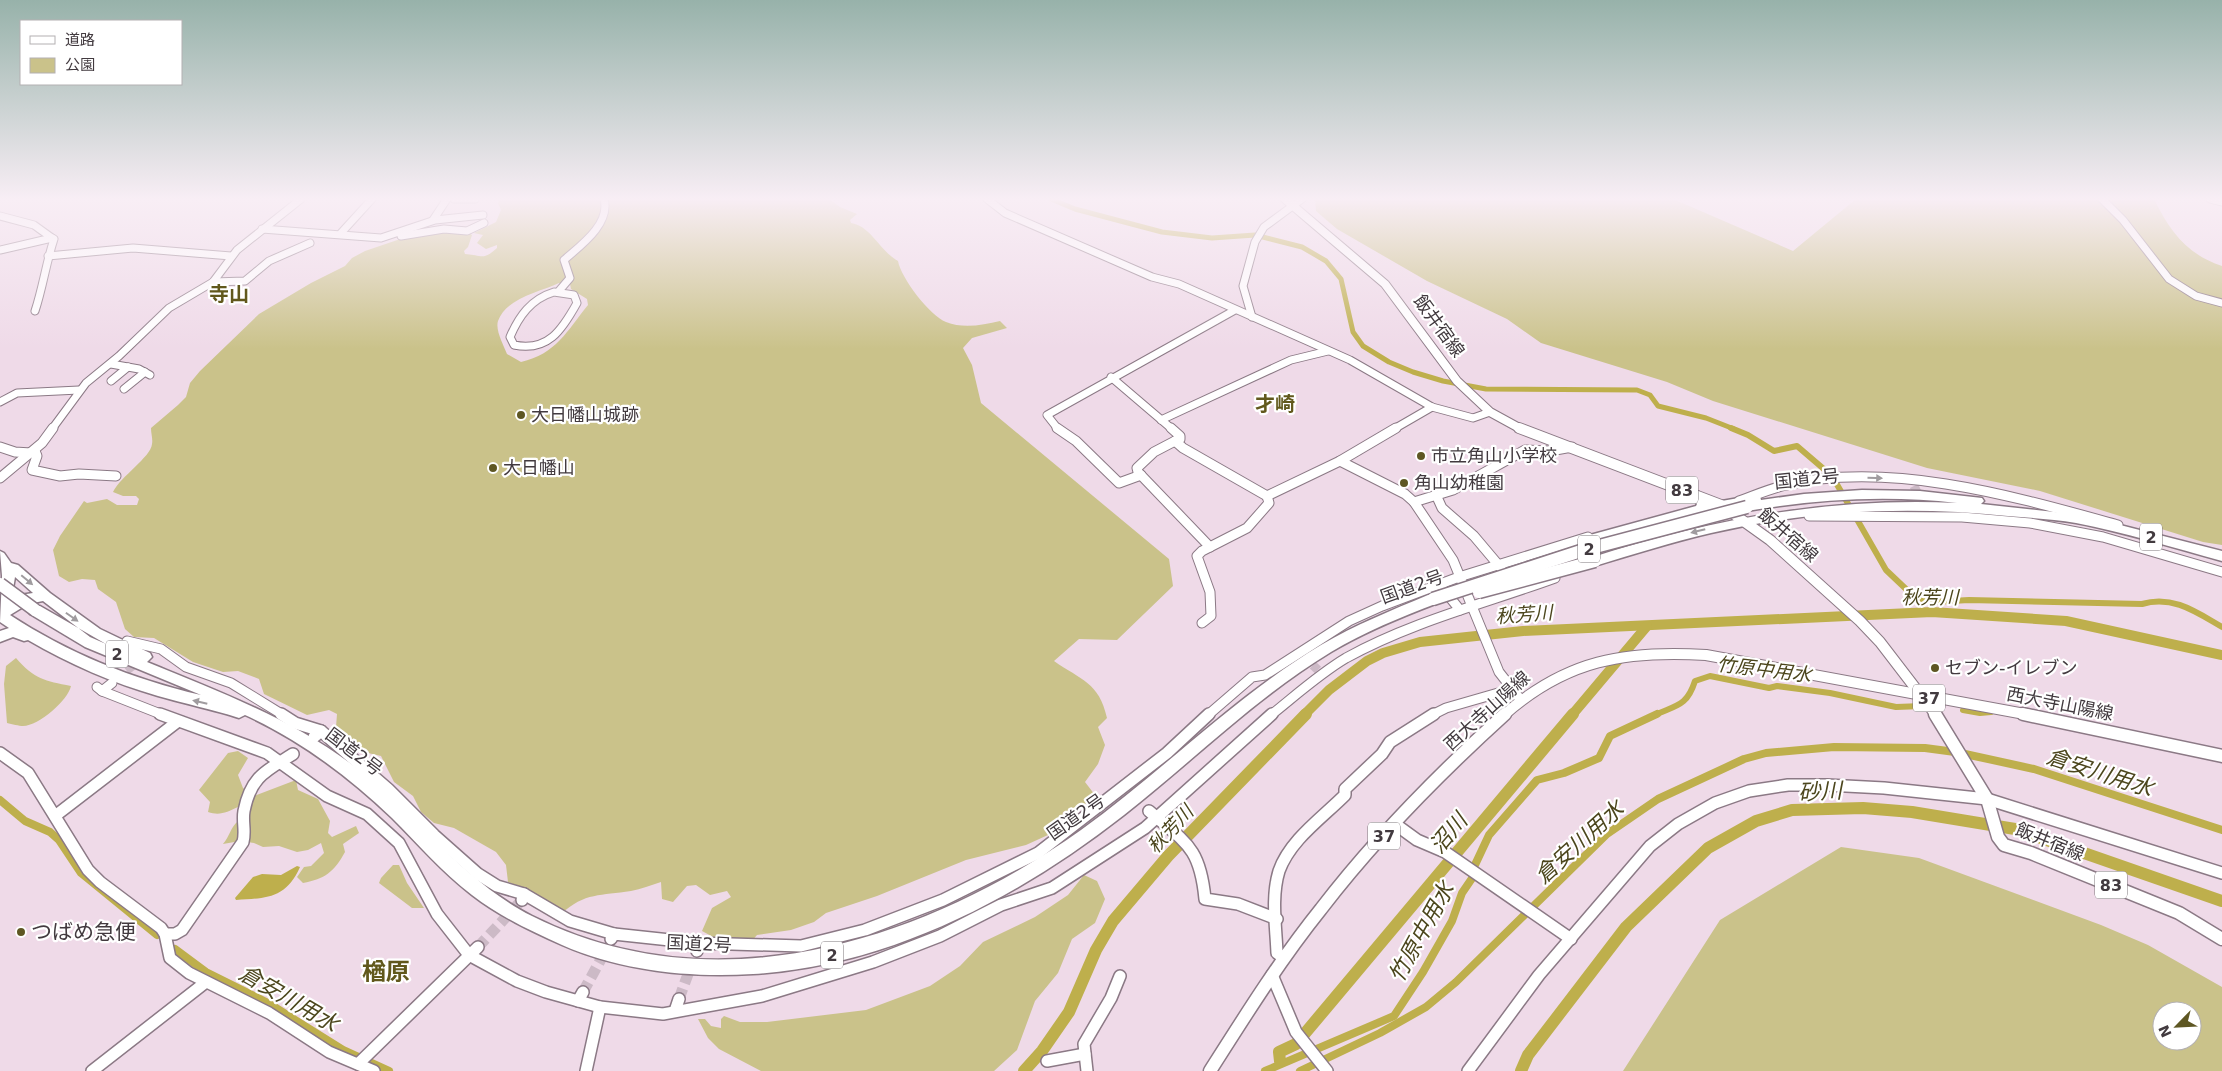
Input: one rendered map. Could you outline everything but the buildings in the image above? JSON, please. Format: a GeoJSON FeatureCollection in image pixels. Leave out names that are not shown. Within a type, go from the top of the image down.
{"type":"FeatureCollection","features":[{"type":"Feature","properties":{"kind":"highway","name":"国道2号"},"geometry":{"type":"LineString","coordinates":[[4,571],[35,610],[89,642],[203,689],[280,725],[314,746],[353,774],[479,890],[544,931],[614,955],[694,966],[784,964],[832,956],[879,942],[949,915],[1000,889],[1088,834],[1152,785],[1284,676],[1364,627],[1379,626],[1429,603],[1584,550],[1747,507],[1788,500],[1828,488],[1844,487],[1951,497],[2012,506],[2081,519],[2222,554]]}},
{"type":"Feature","properties":{"kind":"highway"},"geometry":{"type":"LineString","coordinates":[[1429,603],[1446,592],[1506,568],[1579,544],[1702,509],[1780,493],[1828,488]]}},
{"type":"Feature","properties":{"kind":"highway"},"geometry":{"type":"LineString","coordinates":[[1695,495],[1704,503],[1702,509]]}},
{"type":"Feature","properties":{"kind":"highway"},"geometry":{"type":"LineString","coordinates":[[1429,603],[1595,561],[1673,537],[1746,521],[1799,514],[1913,506],[2018,511],[2081,519]]}},
{"type":"Feature","properties":{"kind":"highway"},"geometry":{"type":"LineString","coordinates":[[4,571],[13,568],[45,596],[95,633],[200,682],[203,689]]}},
{"type":"Feature","properties":{"kind":"highway"},"geometry":{"type":"LineString","coordinates":[[0,593],[4,571]]}},
{"type":"Feature","properties":{"kind":"highway"},"geometry":{"type":"LineString","coordinates":[[0,614],[4,571]]}},
{"type":"Feature","properties":{"kind":"highway"},"geometry":{"type":"LineString","coordinates":[[0,614],[25,599],[34,596],[45,596]]}},
{"type":"Feature","properties":{"kind":"highway"},"geometry":{"type":"LineString","coordinates":[[0,614],[49,647]]}},
{"type":"Feature","properties":{"kind":"highway"},"geometry":{"type":"LineString","coordinates":[[0,637],[12,632],[18,632],[34,642],[83,663],[148,687],[280,725]]}},
{"type":"Feature","properties":{"kind":"main road","name":"飯井宿線"},"geometry":{"type":"LineString","coordinates":[[1344,249],[1385,284],[1457,381],[1490,412],[1528,433],[1727,505],[1849,611],[1880,642],[1942,725],[1988,802],[1998,837],[2004,845],[2031,852],[2179,913],[2220,935]]}},
{"type":"Feature","properties":{"kind":"main road","name":"西大寺山陽線"},"geometry":{"type":"LineString","coordinates":[[1210,1071],[1284,958],[1362,858],[1521,700],[1545,683],[1573,669],[1610,658],[1635,654],[1662,652],[1706,655],[1922,697],[2039,716],[2222,756]]}},
{"type":"Feature","properties":{"kind":"street"},"geometry":{"type":"LineString","coordinates":[[35,311],[44,285],[50,249]]}},
{"type":"Feature","properties":{"kind":"street"},"geometry":{"type":"LineString","coordinates":[[48,256],[123,249]]}},
{"type":"Feature","properties":{"kind":"street"},"geometry":{"type":"LineString","coordinates":[[145,249],[231,256]]}},
{"type":"Feature","properties":{"kind":"street"},"geometry":{"type":"LineString","coordinates":[[1,476],[33,452],[62,417],[80,390],[111,364],[169,308],[213,282],[231,256],[239,249]]}},
{"type":"Feature","properties":{"kind":"street"},"geometry":{"type":"LineString","coordinates":[[213,282],[235,283],[246,281],[269,261],[296,249]]}},
{"type":"Feature","properties":{"kind":"street"},"geometry":{"type":"LineString","coordinates":[[558,292],[574,295],[577,303],[557,336],[536,346],[514,345],[510,337],[530,305],[539,297],[558,292],[570,278],[564,260],[577,249]]}},
{"type":"Feature","properties":{"kind":"street"},"geometry":{"type":"LineString","coordinates":[[1087,249],[1152,277],[1178,284],[1363,367],[1422,403],[1474,418],[1490,412]]}},
{"type":"Feature","properties":{"kind":"street"},"geometry":{"type":"LineString","coordinates":[[1252,317],[1243,286],[1253,249]]}},
{"type":"Feature","properties":{"kind":"street"},"geometry":{"type":"LineString","coordinates":[[2145,249],[2169,280],[2196,296],[2222,303]]}},
{"type":"Feature","properties":{"kind":"street"},"geometry":{"type":"LineString","coordinates":[[1141,476],[1124,484],[1118,483],[1076,441],[1059,430],[1047,415],[1111,377],[1235,310]]}},
{"type":"Feature","properties":{"kind":"street"},"geometry":{"type":"LineString","coordinates":[[1161,420],[1291,360],[1328,351]]}},
{"type":"Feature","properties":{"kind":"street"},"geometry":{"type":"LineString","coordinates":[[111,364],[147,373],[124,389]]}},
{"type":"Feature","properties":{"kind":"street"},"geometry":{"type":"LineString","coordinates":[[111,381],[128,367]]}},
{"type":"Feature","properties":{"kind":"street"},"geometry":{"type":"LineString","coordinates":[[1111,377],[1180,436],[1180,439],[1163,446],[1137,468],[1141,476],[1210,547]]}},
{"type":"Feature","properties":{"kind":"street"},"geometry":{"type":"LineString","coordinates":[[0,402],[17,393],[80,390]]}},
{"type":"Feature","properties":{"kind":"street"},"geometry":{"type":"LineString","coordinates":[[1267,496],[1340,461],[1432,407]]}},
{"type":"Feature","properties":{"kind":"street"},"geometry":{"type":"LineString","coordinates":[[1175,441],[1192,453],[1267,496],[1269,503],[1247,528],[1210,547],[1197,556],[1209,584],[1213,604],[1211,616],[1202,623]]}},
{"type":"Feature","properties":{"kind":"street"},"geometry":{"type":"LineString","coordinates":[[0,447],[14,452],[33,452],[38,456],[32,470],[60,476],[79,474],[116,476]]}},
{"type":"Feature","properties":{"kind":"street"},"geometry":{"type":"LineString","coordinates":[[1414,502],[1437,497],[1526,450],[1572,448]]}},
{"type":"Feature","properties":{"kind":"street"},"geometry":{"type":"LineString","coordinates":[[1340,461],[1405,494],[1414,502],[1454,560],[1459,577],[1473,605],[1499,672],[1521,700]]}},
{"type":"Feature","properties":{"kind":"street"},"geometry":{"type":"LineString","coordinates":[[1828,488],[1912,484],[1972,489],[2051,507],[2222,554]]}},
{"type":"Feature","properties":{"kind":"street"},"geometry":{"type":"LineString","coordinates":[[1437,497],[1442,508],[1474,536],[1518,590]]}},
{"type":"Feature","properties":{"kind":"street"},"geometry":{"type":"LineString","coordinates":[[1853,511],[1892,516],[1927,513],[1997,519],[2065,529],[2222,572]]}},
{"type":"Feature","properties":{"kind":"street"},"geometry":{"type":"LineString","coordinates":[[112,683],[99,689],[177,722],[267,753],[327,796],[367,814],[392,834],[405,854],[437,914],[474,951],[517,981],[580,996],[600,1007],[663,1014],[677,1005],[762,996],[873,962],[940,936],[1001,905],[1052,888],[1112,851],[1320,671],[1365,648],[1473,605],[1626,556],[1673,537],[1659,522]]}},
{"type":"Feature","properties":{"kind":"street"},"geometry":{"type":"LineString","coordinates":[[126,642],[151,650],[186,667],[231,684],[295,723],[317,734],[388,789],[434,835],[478,874],[497,886],[570,921],[612,937],[698,947],[801,946],[881,925],[943,900],[1038,853],[1128,789],[1246,682],[1301,654],[1365,613],[1439,584],[1554,546],[1623,527],[1632,530]]}},
{"type":"Feature","properties":{"kind":"street"},"geometry":{"type":"LineString","coordinates":[[1554,546],[1575,571]]}},
{"type":"Feature","properties":{"kind":"street"},"geometry":{"type":"LineString","coordinates":[[1439,584],[1460,610]]}},
{"type":"Feature","properties":{"kind":"street"},"geometry":{"type":"LineString","coordinates":[[1284,958],[1277,953],[1278,919],[1276,895],[1279,872],[1286,857],[1345,795],[1345,789],[1382,754],[1390,742],[1421,721],[1446,708],[1512,688]]}},
{"type":"Feature","properties":{"kind":"street"},"geometry":{"type":"LineString","coordinates":[[55,816],[177,722]]}},
{"type":"Feature","properties":{"kind":"street"},"geometry":{"type":"LineString","coordinates":[[0,753],[28,773],[88,870],[100,882],[161,928],[165,934],[170,958],[206,982],[269,1013],[329,1052],[361,1060],[374,1071]]}},
{"type":"Feature","properties":{"kind":"street"},"geometry":{"type":"LineString","coordinates":[[165,934],[178,934],[198,904],[211,890],[243,842],[246,831],[244,812],[254,783],[259,776],[294,754]]}},
{"type":"Feature","properties":{"kind":"street"},"geometry":{"type":"LineString","coordinates":[[1468,1071],[1539,975],[1650,846],[1678,824],[1716,803],[1749,791],[1788,785],[1827,785],[1884,788],[1988,802],[2222,873]]}},
{"type":"Feature","properties":{"kind":"street"},"geometry":{"type":"LineString","coordinates":[[1152,815],[1190,845],[1198,857],[1203,872],[1205,899],[1238,904],[1278,919]]}},
{"type":"Feature","properties":{"kind":"street"},"geometry":{"type":"LineString","coordinates":[[1395,824],[1417,840],[1445,852],[1462,863],[1571,939]]}},
{"type":"Feature","properties":{"kind":"street"},"geometry":{"type":"LineString","coordinates":[[361,1060],[474,951]]}},
{"type":"Feature","properties":{"kind":"street"},"geometry":{"type":"LineString","coordinates":[[1272,975],[1296,1032],[1305,1046],[1327,1070]]}},
{"type":"Feature","properties":{"kind":"street"},"geometry":{"type":"LineString","coordinates":[[1087,1071],[1084,1044],[1111,998],[1120,976]]}},
{"type":"Feature","properties":{"kind":"street"},"geometry":{"type":"LineString","coordinates":[[92,1071],[206,982]]}},
{"type":"Feature","properties":{"kind":"street"},"geometry":{"type":"LineString","coordinates":[[586,1071],[600,1007]]}},
{"type":"Feature","properties":{"kind":"street"},"geometry":{"type":"LineString","coordinates":[[1046,1061],[1085,1054]]}},
{"type":"Feature","properties":{"kind":"green space"},"geometry":{"type":"Polygon","coordinates":[[[371,249],[466,249],[464,251],[465,254],[488,255],[496,249],[883,249],[898,261],[900,268],[917,296],[939,318],[946,322],[966,326],[1000,321],[1007,328],[972,338],[963,348],[972,365],[981,403],[1169,559],[1173,586],[1117,640],[1079,639],[1054,661],[1088,683],[1104,706],[1107,718],[1098,727],[1105,745],[1098,764],[1085,782],[1095,795],[1083,806],[1063,812],[1059,830],[1026,845],[966,860],[877,896],[826,913],[814,922],[791,930],[757,935],[750,943],[715,938],[702,931],[712,908],[731,897],[727,891],[710,895],[696,885],[687,886],[673,902],[662,899],[661,882],[631,891],[586,898],[561,914],[529,891],[508,882],[506,865],[496,852],[454,828],[434,823],[421,812],[413,796],[394,782],[381,756],[355,750],[336,727],[337,714],[329,710],[307,715],[264,694],[259,679],[238,671],[223,672],[193,662],[154,638],[134,637],[125,629],[116,602],[98,589],[95,580],[82,579],[69,582],[59,576],[53,550],[60,536],[84,501],[87,503],[107,499],[117,505],[137,505],[139,499],[136,496],[123,496],[113,492],[150,449],[152,442],[151,428],[186,397],[190,383],[200,371],[259,314],[311,283],[345,266],[352,258],[371,249]],[[559,283],[516,301],[502,313],[497,325],[507,354],[521,362],[543,353],[560,340],[588,305],[587,299],[571,289],[570,284],[559,283]]]}},
{"type":"Feature","properties":{"kind":"green space"},"geometry":{"type":"Polygon","coordinates":[[[1372,249],[1788,249],[1793,251],[1795,249],[2190,249],[2209,261],[2222,266],[2222,545],[2203,542],[2040,491],[1927,468],[1713,401],[1667,382],[1541,343],[1507,319],[1427,281],[1372,249]]]}},
{"type":"Feature","properties":{"kind":"green space"},"geometry":{"type":"Polygon","coordinates":[[[16,658],[34,675],[71,686],[69,692],[59,705],[37,722],[30,725],[23,726],[7,723],[4,684],[6,666],[16,658]]]}},
{"type":"Feature","properties":{"kind":"green space"},"geometry":{"type":"Polygon","coordinates":[[[238,751],[248,758],[238,775],[243,788],[254,796],[296,780],[298,790],[318,799],[330,821],[328,833],[332,837],[356,826],[359,833],[343,844],[345,852],[337,865],[328,874],[303,883],[297,877],[304,867],[311,866],[324,853],[321,843],[308,850],[297,852],[279,846],[263,847],[254,843],[240,841],[223,844],[238,821],[238,807],[227,812],[208,812],[210,802],[199,790],[228,753],[238,751]]]}},
{"type":"Feature","properties":{"kind":"green space"},"geometry":{"type":"Polygon","coordinates":[[[1841,847],[1919,858],[2101,925],[2148,945],[2222,987],[2222,1071],[1623,1071],[1720,920],[1841,847]]]}},
{"type":"Feature","properties":{"kind":"green space"},"geometry":{"type":"Polygon","coordinates":[[[393,865],[399,865],[407,883],[424,908],[412,908],[379,883],[393,865]]]}},
{"type":"Feature","properties":{"kind":"green space"},"geometry":{"type":"Polygon","coordinates":[[[1084,875],[1097,881],[1105,899],[1095,923],[1072,939],[1058,973],[1035,1001],[1017,1050],[994,1071],[761,1071],[719,1049],[708,1038],[698,1019],[705,1019],[711,1026],[721,1028],[721,1019],[724,1016],[740,1022],[767,1022],[866,1010],[930,986],[960,966],[983,942],[1035,917],[1068,895],[1084,875]]]}},
{"type":"Feature","properties":{"kind":"shaded area"},"geometry":{"type":"Polygon","coordinates":[[[297,866],[300,867],[294,878],[282,891],[266,897],[236,900],[235,898],[253,877],[262,874],[281,875],[297,866]]]}},
{"type":"Feature","properties":{"kind":"waterway"},"geometry":{"type":"LineString","coordinates":[[1305,249],[1326,261],[1341,279],[1353,332],[1363,346],[1389,362],[1443,381],[1486,389],[1637,390],[1650,395],[1658,406],[1706,418],[1734,429]]}},
{"type":"Feature","properties":{"kind":"waterway"},"geometry":{"type":"LineString","coordinates":[[1731,428],[1748,435],[1774,451],[1797,446],[1832,476]]}},
{"type":"Feature","properties":{"kind":"waterway"},"geometry":{"type":"LineString","coordinates":[[1835,481],[1886,570],[1906,589],[1922,599],[1934,602],[1969,600],[2142,604],[2164,602],[2184,606],[2222,627]]}},
{"type":"Feature","properties":{"kind":"waterway","name":"秋芳川"},"geometry":{"type":"LineString","coordinates":[[1304,715],[1329,690],[1367,661],[1383,653],[1420,642],[1523,631],[1932,612],[2066,621],[2222,655]]}},
{"type":"Feature","properties":{"kind":"waterway","name":"沼川"},"geometry":{"type":"LineString","coordinates":[[1572,715],[1647,626]]}},
{"type":"Feature","properties":{"kind":"waterway","name":"竹原中用水"},"geometry":{"type":"LineString","coordinates":[[1655,715],[1680,704],[1685,700],[1695,681],[1710,676],[1769,688],[1777,686],[1830,693],[1896,707],[1923,706]]}},
{"type":"Feature","properties":{"kind":"waterway","name":"竹原中用水"},"geometry":{"type":"LineString","coordinates":[[1963,710],[1980,713],[1991,712]]}},
{"type":"Feature","properties":{"kind":"waterway","name":"秋芳川"},"geometry":{"type":"LineString","coordinates":[[1024,1071],[1042,1051],[1069,1012],[1096,950],[1113,921],[1168,856],[1306,714]]}},
{"type":"Feature","properties":{"kind":"waterway","name":"沼川"},"geometry":{"type":"LineString","coordinates":[[1280,1061],[1279,1052],[1296,1044],[1573,714]]}},
{"type":"Feature","properties":{"kind":"waterway","name":"竹原中用水"},"geometry":{"type":"LineString","coordinates":[[1474,867],[1489,835],[1537,780],[1564,773],[1599,758],[1610,736],[1657,714]]}},
{"type":"Feature","properties":{"kind":"waterway","name":"倉安川用水"},"geometry":{"type":"LineString","coordinates":[[1300,1071],[1380,1033],[1426,1007],[1456,982],[1607,834],[1658,799],[1744,759],[1766,753],[1834,747],[1925,748],[1955,752]]}},
{"type":"Feature","properties":{"kind":"waterway","name":"倉安川用水"},"geometry":{"type":"LineString","coordinates":[[1965,754],[2034,769],[2222,830]]}},
{"type":"Feature","properties":{"kind":"waterway","name":"倉安川用水"},"geometry":{"type":"LineString","coordinates":[[0,800],[25,821],[50,832],[59,840],[81,873],[157,935]]}},
{"type":"Feature","properties":{"kind":"waterway","name":"砂川"},"geometry":{"type":"LineString","coordinates":[[1521,1071],[1528,1055],[1626,927],[1708,848],[1756,821],[1792,810],[1863,808],[1912,812],[2015,829],[2222,901]]}},
{"type":"Feature","properties":{"kind":"waterway","name":"竹原中用水"},"geometry":{"type":"LineString","coordinates":[[1265,1071],[1394,1016],[1423,972],[1452,921],[1462,893],[1475,874]]}},
{"type":"Feature","properties":{"kind":"waterway","name":"倉安川用水"},"geometry":{"type":"LineString","coordinates":[[175,949],[206,972],[268,1003],[343,1050],[389,1071]]}},
{"type":"Feature","properties":{"kind":"tunnel"},"geometry":{"type":"LineString","coordinates":[[1914,486],[1926,511]]}},
{"type":"Feature","properties":{"kind":"tunnel"},"geometry":{"type":"LineString","coordinates":[[1303,656],[1318,670]]}},
{"type":"Feature","properties":{"kind":"tunnel"},"geometry":{"type":"LineString","coordinates":[[116,679],[141,659]]}},
{"type":"Feature","properties":{"kind":"tunnel"},"geometry":{"type":"LineString","coordinates":[[478,947],[522,900]]}},
{"type":"Feature","properties":{"kind":"tunnel"},"geometry":{"type":"LineString","coordinates":[[583,992],[607,948]]}},
{"type":"Feature","properties":{"kind":"tunnel"},"geometry":{"type":"LineString","coordinates":[[679,999],[692,963]]}},
{"type":"Feature","properties":{"kind":"place","name":"大日幡山城跡"},"geometry":{"type":"Point","coordinates":[521,415]}},
{"type":"Feature","properties":{"kind":"place","name":"市立角山小学校"},"geometry":{"type":"Point","coordinates":[1421,456]}},
{"type":"Feature","properties":{"kind":"place","name":"大日幡山"},"geometry":{"type":"Point","coordinates":[493,468]}},
{"type":"Feature","properties":{"kind":"place","name":"角山幼稚園"},"geometry":{"type":"Point","coordinates":[1404,483]}},
{"type":"Feature","properties":{"kind":"place","name":"セブン-イレブン"},"geometry":{"type":"Point","coordinates":[1935,668]}},
{"type":"Feature","properties":{"kind":"place","name":"つばめ急便"},"geometry":{"type":"Point","coordinates":[21,932]}},
{"type":"Feature","properties":{"kind":"district","name":"寺山"},"geometry":{"type":"Point","coordinates":[229,294]}},
{"type":"Feature","properties":{"kind":"district","name":"才崎"},"geometry":{"type":"Point","coordinates":[1275,404]}},
{"type":"Feature","properties":{"kind":"district","name":"楢原"},"geometry":{"type":"Point","coordinates":[386,972]}}]}
